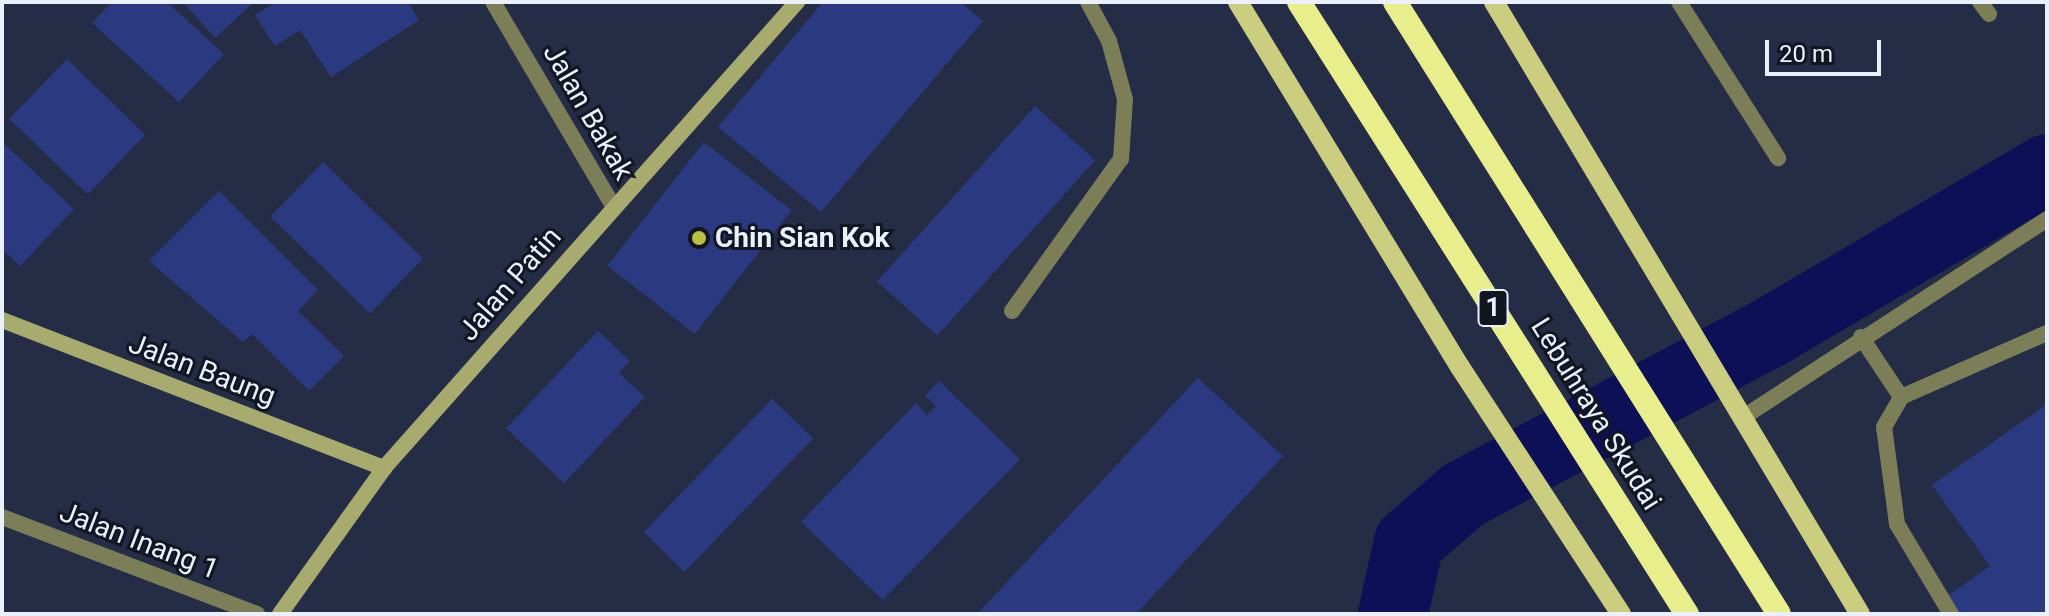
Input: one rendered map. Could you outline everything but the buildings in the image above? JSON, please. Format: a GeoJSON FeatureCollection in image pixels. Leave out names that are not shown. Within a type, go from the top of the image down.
{"type":"FeatureCollection","features":[{"type":"Feature","properties":{"kind":"highway","name":"Lebuhraya Skudai"},"geometry":{"type":"LineString","coordinates":[[1299,2],[1687,614]]}},
{"type":"Feature","properties":{"kind":"highway","name":"Lebuhraya Skudai"},"geometry":{"type":"LineString","coordinates":[[1395,2],[1779,614]]}},
{"type":"Feature","properties":{"kind":"main road"},"geometry":{"type":"LineString","coordinates":[[1238,2],[1460,367],[1621,614]]}},
{"type":"Feature","properties":{"kind":"main road"},"geometry":{"type":"LineString","coordinates":[[1494,2],[1637,250],[1860,614]]}},
{"type":"Feature","properties":{"kind":"main road"},"geometry":{"type":"LineString","coordinates":[[1601,614],[1604,585]]}},
{"type":"Feature","properties":{"kind":"street","name":"Jalan Bakak"},"geometry":{"type":"LineString","coordinates":[[493,2],[613,206]]}},
{"type":"Feature","properties":{"kind":"street","name":"Jalan Patin"},"geometry":{"type":"LineString","coordinates":[[280,614],[384,468],[797,2]]}},
{"type":"Feature","properties":{"kind":"street"},"geometry":{"type":"LineString","coordinates":[[1012,311],[1121,159],[1125,99],[1109,41],[1088,2]]}},
{"type":"Feature","properties":{"kind":"street"},"geometry":{"type":"LineString","coordinates":[[1679,2],[1778,158]]}},
{"type":"Feature","properties":{"kind":"street"},"geometry":{"type":"LineString","coordinates":[[1742,418],[1861,337],[2047,219]]}},
{"type":"Feature","properties":{"kind":"street","name":"Jalan Baung"},"geometry":{"type":"LineString","coordinates":[[2,320],[384,468]]}},
{"type":"Feature","properties":{"kind":"street"},"geometry":{"type":"LineString","coordinates":[[1951,614],[1897,524],[1884,427],[1901,397],[2047,333]]}},
{"type":"Feature","properties":{"kind":"street"},"geometry":{"type":"LineString","coordinates":[[1861,337],[1901,397]]}},
{"type":"Feature","properties":{"kind":"street","name":"Jalan Inang 1"},"geometry":{"type":"LineString","coordinates":[[2,517],[257,614]]}},
{"type":"Feature","properties":{"kind":"waterway"},"geometry":{"type":"LineString","coordinates":[[1393,614],[1409,542],[1463,495],[1774,330],[2047,169]]}},
{"type":"Feature","properties":{"kind":"place","name":"Chin Sian Kok"},"geometry":{"type":"Point","coordinates":[699,238]}}]}
